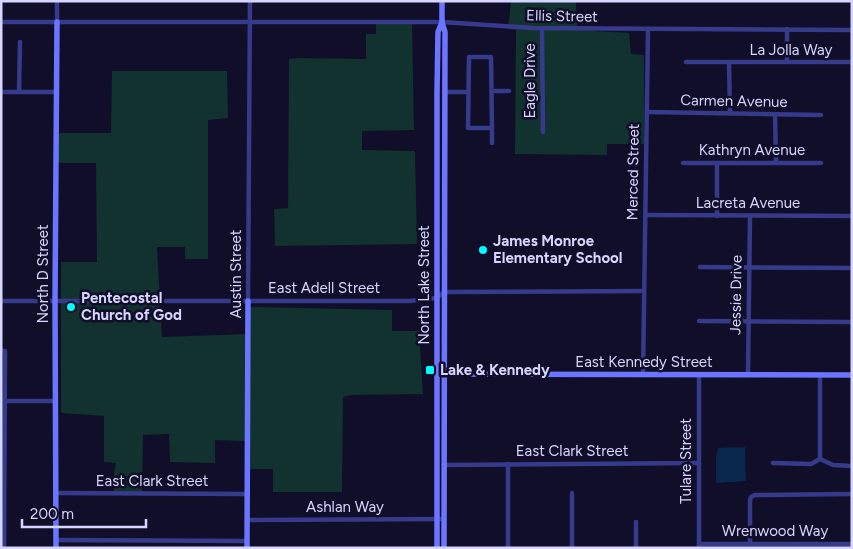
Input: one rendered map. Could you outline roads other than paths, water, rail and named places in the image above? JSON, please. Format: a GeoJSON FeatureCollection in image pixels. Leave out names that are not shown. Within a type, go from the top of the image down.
{"type":"FeatureCollection","features":[{"type":"Feature","properties":{"kind":"street","name":"North D Street"},"geometry":{"type":"LineString","coordinates":[[56,548],[57,1]]}},
{"type":"Feature","properties":{"kind":"street","name":"Austin Street"},"geometry":{"type":"LineString","coordinates":[[248,548],[250,1]]}},
{"type":"Feature","properties":{"kind":"street","name":"North Lake Street"},"geometry":{"type":"LineString","coordinates":[[442,1],[442,22],[445,32],[444,548]]}},
{"type":"Feature","properties":{"kind":"street","name":"Ellis Street"},"geometry":{"type":"LineString","coordinates":[[1,22],[442,22],[542,28],[852,30]]}},
{"type":"Feature","properties":{"kind":"street","name":"North Lake Street"},"geometry":{"type":"LineString","coordinates":[[437,548],[437,92],[438,32],[442,22]]}},
{"type":"Feature","properties":{"kind":"street","name":"Eagle Drive"},"geometry":{"type":"LineString","coordinates":[[542,28],[543,132]]}},
{"type":"Feature","properties":{"kind":"street","name":"Merced Street"},"geometry":{"type":"LineString","coordinates":[[643,375],[648,29]]}},
{"type":"Feature","properties":{"kind":"street"},"geometry":{"type":"LineString","coordinates":[[786,62],[787,29]]}},
{"type":"Feature","properties":{"kind":"street"},"geometry":{"type":"LineString","coordinates":[[19,92],[20,42]]}},
{"type":"Feature","properties":{"kind":"street"},"geometry":{"type":"LineString","coordinates":[[492,128],[468,128],[469,57],[491,57],[492,91],[492,128],[492,143]]}},
{"type":"Feature","properties":{"kind":"street","name":"La Jolla Way"},"geometry":{"type":"LineString","coordinates":[[686,62],[852,62]]}},
{"type":"Feature","properties":{"kind":"street"},"geometry":{"type":"LineString","coordinates":[[729,62],[730,113]]}},
{"type":"Feature","properties":{"kind":"street"},"geometry":{"type":"LineString","coordinates":[[492,91],[509,91]]}},
{"type":"Feature","properties":{"kind":"street"},"geometry":{"type":"LineString","coordinates":[[1,92],[57,92]]}},
{"type":"Feature","properties":{"kind":"street"},"geometry":{"type":"LineString","coordinates":[[437,92],[468,92]]}},
{"type":"Feature","properties":{"kind":"street","name":"Carmen Avenue"},"geometry":{"type":"LineString","coordinates":[[646,112],[821,115]]}},
{"type":"Feature","properties":{"kind":"street"},"geometry":{"type":"LineString","coordinates":[[775,114],[776,163]]}},
{"type":"Feature","properties":{"kind":"street","name":"Kathryn Avenue"},"geometry":{"type":"LineString","coordinates":[[683,163],[821,163]]}},
{"type":"Feature","properties":{"kind":"street"},"geometry":{"type":"LineString","coordinates":[[717,163],[717,216]]}},
{"type":"Feature","properties":{"kind":"street","name":"Lacreta Avenue"},"geometry":{"type":"LineString","coordinates":[[645,215],[852,216]]}},
{"type":"Feature","properties":{"kind":"street","name":"Jessie Drive"},"geometry":{"type":"LineString","coordinates":[[748,375],[750,216]]}},
{"type":"Feature","properties":{"kind":"street"},"geometry":{"type":"LineString","coordinates":[[437,231],[444,223]]}},
{"type":"Feature","properties":{"kind":"street"},"geometry":{"type":"LineString","coordinates":[[700,267],[852,268]]}},
{"type":"Feature","properties":{"kind":"street"},"geometry":{"type":"LineString","coordinates":[[437,298],[444,292],[644,291]]}},
{"type":"Feature","properties":{"kind":"street","name":"East Adell Street"},"geometry":{"type":"LineString","coordinates":[[1,301],[409,301],[437,298]]}},
{"type":"Feature","properties":{"kind":"street"},"geometry":{"type":"LineString","coordinates":[[699,321],[852,322]]}},
{"type":"Feature","properties":{"kind":"street"},"geometry":{"type":"LineString","coordinates":[[3,351],[5,401],[4,548]]}},
{"type":"Feature","properties":{"kind":"street","name":"East Kennedy Street"},"geometry":{"type":"LineString","coordinates":[[436,374],[852,375]]}},
{"type":"Feature","properties":{"kind":"street","name":"Tulare Street"},"geometry":{"type":"LineString","coordinates":[[699,375],[699,546]]}},
{"type":"Feature","properties":{"kind":"street"},"geometry":{"type":"LineString","coordinates":[[820,375],[820,458]]}},
{"type":"Feature","properties":{"kind":"street"},"geometry":{"type":"LineString","coordinates":[[5,401],[56,401]]}},
{"type":"Feature","properties":{"kind":"street"},"geometry":{"type":"LineString","coordinates":[[773,463],[811,464],[820,458]]}},
{"type":"Feature","properties":{"kind":"street"},"geometry":{"type":"LineString","coordinates":[[820,458],[833,465],[852,466]]}},
{"type":"Feature","properties":{"kind":"street","name":"East Clark Street"},"geometry":{"type":"LineString","coordinates":[[444,465],[699,463]]}},
{"type":"Feature","properties":{"kind":"street"},"geometry":{"type":"LineString","coordinates":[[508,464],[508,548]]}},
{"type":"Feature","properties":{"kind":"street","name":"East Clark Street"},"geometry":{"type":"LineString","coordinates":[[56,493],[248,494]]}},
{"type":"Feature","properties":{"kind":"street"},"geometry":{"type":"LineString","coordinates":[[572,494],[572,548]]}},
{"type":"Feature","properties":{"kind":"street"},"geometry":{"type":"LineString","coordinates":[[750,544],[750,500],[754,495],[852,494]]}},
{"type":"Feature","properties":{"kind":"street","name":"Ashlan Way"},"geometry":{"type":"LineString","coordinates":[[248,520],[443,519]]}},
{"type":"Feature","properties":{"kind":"street"},"geometry":{"type":"LineString","coordinates":[[636,522],[636,548]]}},
{"type":"Feature","properties":{"kind":"street"},"geometry":{"type":"LineString","coordinates":[[56,540],[248,541]]}},
{"type":"Feature","properties":{"kind":"street","name":"Wrenwood Way"},"geometry":{"type":"LineString","coordinates":[[699,546],[852,544]]}},
{"type":"Feature","properties":{"kind":"water"},"geometry":{"type":"Polygon","coordinates":[[[745,447],[746,481],[716,483],[718,448],[745,447]]]}},
{"type":"Feature","properties":{"kind":"place","name":"James Monroe Elementary School"},"geometry":{"type":"Point","coordinates":[483,250]}},
{"type":"Feature","properties":{"kind":"place","name":"Pentecostal Church of God"},"geometry":{"type":"Point","coordinates":[71,307]}},
{"type":"Feature","properties":{"kind":"place","name":"Lake & Kennedy"},"geometry":{"type":"Point","coordinates":[430,370]}}]}
